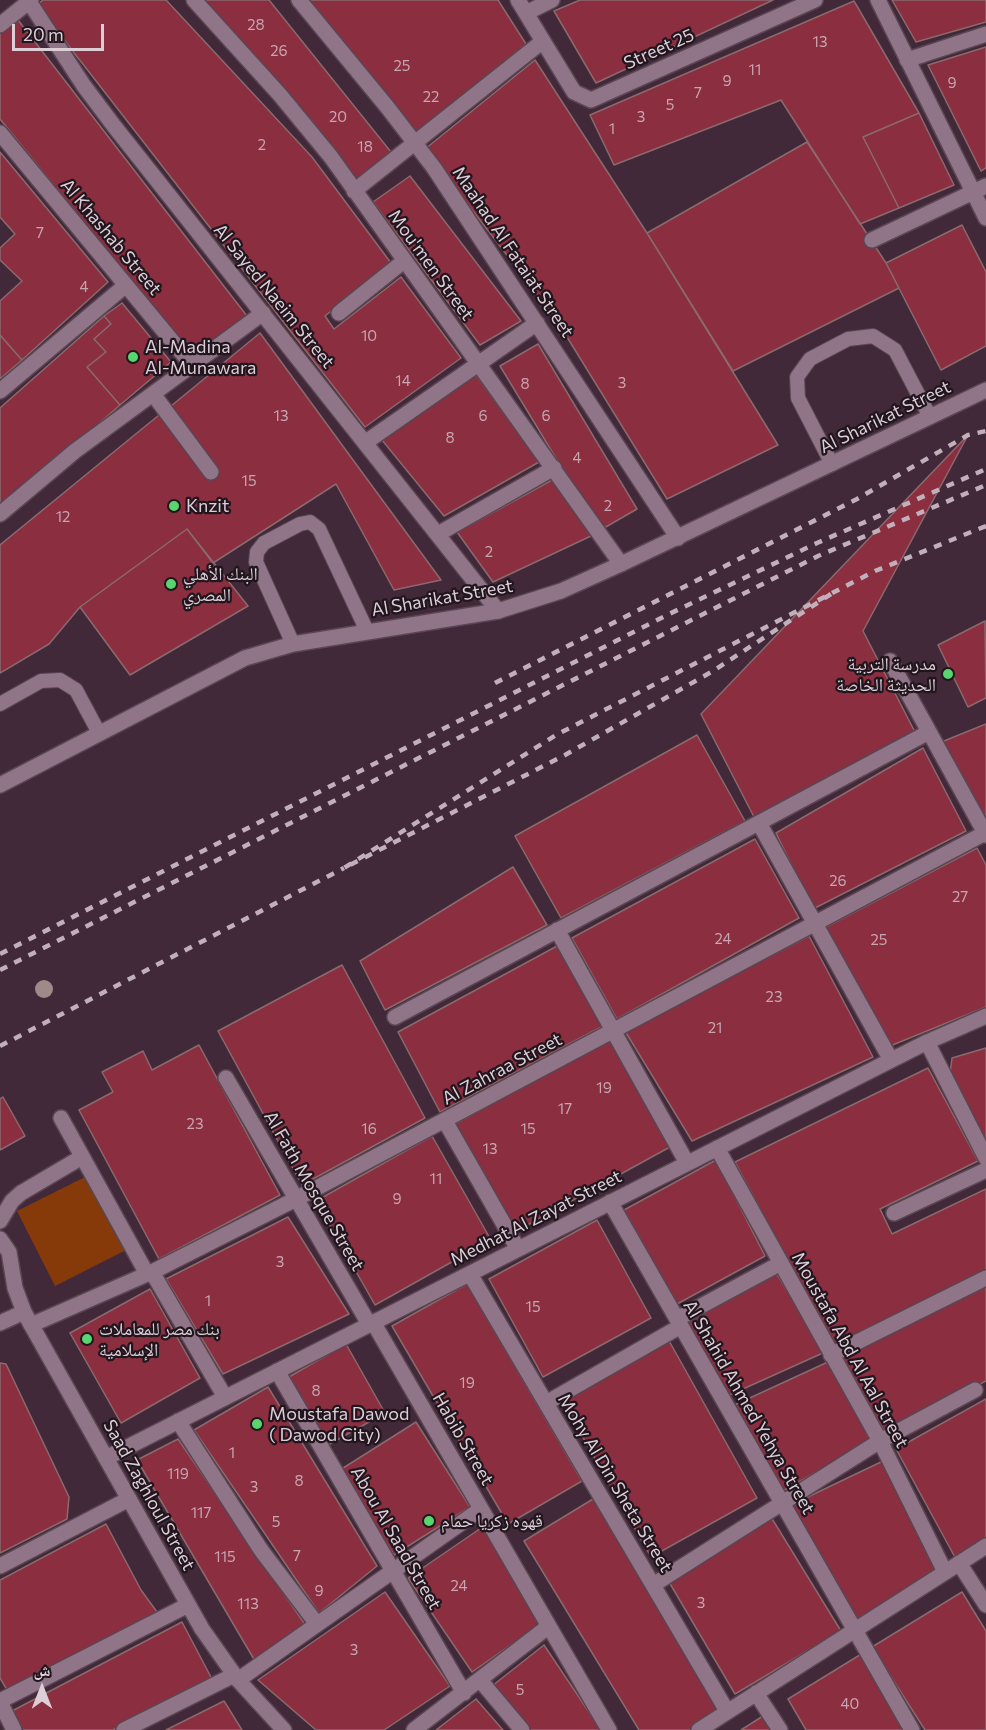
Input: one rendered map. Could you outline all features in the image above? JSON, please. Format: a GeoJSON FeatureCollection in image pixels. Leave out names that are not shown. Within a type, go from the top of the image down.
{"type":"FeatureCollection","features":[{"type":"Feature","properties":{"kind":"street"},"geometry":{"type":"LineString","coordinates":[[0,25],[29,0]]}},
{"type":"Feature","properties":{"kind":"street","name":"Al Sayed Naeim Street"},"geometry":{"type":"LineString","coordinates":[[29,0],[114,126],[498,611]]}},
{"type":"Feature","properties":{"kind":"street","name":"Mou'men Street"},"geometry":{"type":"LineString","coordinates":[[194,0],[306,126],[621,564]]}},
{"type":"Feature","properties":{"kind":"street","name":"Maahad Al Fataiat Street"},"geometry":{"type":"LineString","coordinates":[[299,0],[415,143],[678,538]]}},
{"type":"Feature","properties":{"kind":"street"},"geometry":{"type":"LineString","coordinates":[[522,6],[552,0]]}},
{"type":"Feature","properties":{"kind":"street","name":"Street 25"},"geometry":{"type":"LineString","coordinates":[[522,6],[574,92],[585,99],[597,99],[815,0]]}},
{"type":"Feature","properties":{"kind":"street"},"geometry":{"type":"LineString","coordinates":[[878,0],[907,60],[980,189],[986,218]]}},
{"type":"Feature","properties":{"kind":"street"},"geometry":{"type":"LineString","coordinates":[[907,60],[986,34]]}},
{"type":"Feature","properties":{"kind":"street"},"geometry":{"type":"LineString","coordinates":[[354,191],[543,41]]}},
{"type":"Feature","properties":{"kind":"street","name":"Al Khashab Street"},"geometry":{"type":"LineString","coordinates":[[0,133],[192,365]]}},
{"type":"Feature","properties":{"kind":"street"},"geometry":{"type":"LineString","coordinates":[[872,240],[980,189]]}},
{"type":"Feature","properties":{"kind":"street"},"geometry":{"type":"LineString","coordinates":[[339,313],[404,261]]}},
{"type":"Feature","properties":{"kind":"street"},"geometry":{"type":"LineString","coordinates":[[0,391],[126,285]]}},
{"type":"Feature","properties":{"kind":"street"},"geometry":{"type":"LineString","coordinates":[[0,514],[49,472],[263,313]]}},
{"type":"Feature","properties":{"kind":"street"},"geometry":{"type":"LineString","coordinates":[[366,442],[537,323]]}},
{"type":"Feature","properties":{"kind":"street","name":"Al Sharikat Street"},"geometry":{"type":"LineString","coordinates":[[0,785],[225,667],[293,644],[498,611],[561,591],[678,538],[986,390]]}},
{"type":"Feature","properties":{"kind":"street"},"geometry":{"type":"LineString","coordinates":[[153,394],[211,472]]}},
{"type":"Feature","properties":{"kind":"street"},"geometry":{"type":"LineString","coordinates":[[438,534],[554,468]]}},
{"type":"Feature","properties":{"kind":"street"},"geometry":{"type":"LineString","coordinates":[[890,661],[985,834]]}},
{"type":"Feature","properties":{"kind":"street"},"geometry":{"type":"LineString","coordinates":[[394,1017],[929,732]]}},
{"type":"Feature","properties":{"kind":"street"},"geometry":{"type":"LineString","coordinates":[[759,823],[891,1060]]}},
{"type":"Feature","properties":{"kind":"street","name":"Al Zahraa Street"},"geometry":{"type":"LineString","coordinates":[[0,1323],[28,1319],[150,1273],[445,1121],[985,834]]}},
{"type":"Feature","properties":{"kind":"street"},"geometry":{"type":"LineString","coordinates":[[557,930],[687,1164]]}},
{"type":"Feature","properties":{"kind":"street","name":"Medhat Al Zayat Street"},"geometry":{"type":"LineString","coordinates":[[106,1458],[891,1060],[986,1016]]}},
{"type":"Feature","properties":{"kind":"street"},"geometry":{"type":"LineString","coordinates":[[927,1042],[986,1158]]}},
{"type":"Feature","properties":{"kind":"street","name":"Al Fath Mosque Street"},"geometry":{"type":"LineString","coordinates":[[226,1078],[371,1323]]}},
{"type":"Feature","properties":{"kind":"street"},"geometry":{"type":"LineString","coordinates":[[60,1118],[225,1398]]}},
{"type":"Feature","properties":{"kind":"street"},"geometry":{"type":"LineString","coordinates":[[445,1121],[518,1249]]}},
{"type":"Feature","properties":{"kind":"street","name":"Moustafa Abd Al Aal Street"},"geometry":{"type":"LineString","coordinates":[[717,1148],[880,1441],[945,1572]]}},
{"type":"Feature","properties":{"kind":"street"},"geometry":{"type":"LineString","coordinates":[[0,1221],[8,1206],[21,1193],[82,1157]]}},
{"type":"Feature","properties":{"kind":"street"},"geometry":{"type":"LineString","coordinates":[[894,1213],[986,1170]]}},
{"type":"Feature","properties":{"kind":"street","name":"Al Shahid Ahmed Yehya Street"},"geometry":{"type":"LineString","coordinates":[[610,1202],[912,1730]]}},
{"type":"Feature","properties":{"kind":"street","name":"Saad Zaghloul Street"},"geometry":{"type":"LineString","coordinates":[[0,1239],[9,1252],[15,1288],[28,1319],[189,1605],[236,1678],[284,1730]]}},
{"type":"Feature","properties":{"kind":"street"},"geometry":{"type":"LineString","coordinates":[[0,1283],[7,1274],[10,1262]]}},
{"type":"Feature","properties":{"kind":"street"},"geometry":{"type":"LineString","coordinates":[[546,1402],[781,1263]]}},
{"type":"Feature","properties":{"kind":"street","name":"Mohy Al Din Sheta Street"},"geometry":{"type":"LineString","coordinates":[[470,1274],[727,1711]]}},
{"type":"Feature","properties":{"kind":"street"},"geometry":{"type":"LineString","coordinates":[[831,1355],[986,1278]]}},
{"type":"Feature","properties":{"kind":"street","name":"Habib Street"},"geometry":{"type":"LineString","coordinates":[[371,1323],[609,1730]]}},
{"type":"Feature","properties":{"kind":"street","name":"Abou Al Saad Street"},"geometry":{"type":"LineString","coordinates":[[277,1371],[464,1692]]}},
{"type":"Feature","properties":{"kind":"street"},"geometry":{"type":"LineString","coordinates":[[653,1585],[880,1441],[975,1390]]}},
{"type":"Feature","properties":{"kind":"street"},"geometry":{"type":"LineString","coordinates":[[178,1421],[261,1550],[317,1624]]}},
{"type":"Feature","properties":{"kind":"street"},"geometry":{"type":"LineString","coordinates":[[0,1566],[129,1499]]}},
{"type":"Feature","properties":{"kind":"street"},"geometry":{"type":"LineString","coordinates":[[124,1730],[236,1678],[481,1509]]}},
{"type":"Feature","properties":{"kind":"street"},"geometry":{"type":"LineString","coordinates":[[699,1730],[986,1546]]}},
{"type":"Feature","properties":{"kind":"street"},"geometry":{"type":"LineString","coordinates":[[959,1563],[986,1605]]}},
{"type":"Feature","properties":{"kind":"street"},"geometry":{"type":"LineString","coordinates":[[14,1730],[0,1702],[189,1605]]}},
{"type":"Feature","properties":{"kind":"street"},"geometry":{"type":"LineString","coordinates":[[414,1730],[549,1626]]}},
{"type":"Feature","properties":{"kind":"street"},"geometry":{"type":"LineString","coordinates":[[480,1680],[522,1730]]}},
{"type":"Feature","properties":{"kind":"street"},"geometry":{"type":"LineString","coordinates":[[756,1692],[780,1730]]}},
{"type":"Feature","properties":{"kind":"lane"},"geometry":{"type":"LineString","coordinates":[[832,464],[798,398],[797,377],[810,359],[848,339],[873,336],[895,350],[930,417]]}},
{"type":"Feature","properties":{"kind":"lane"},"geometry":{"type":"LineString","coordinates":[[293,644],[256,562],[257,552],[264,543],[300,524],[310,522],[319,529],[367,632]]}},
{"type":"Feature","properties":{"kind":"lane"},"geometry":{"type":"LineString","coordinates":[[0,704],[41,681],[60,680],[76,690],[99,733]]}},
{"type":"Feature","properties":{"kind":"shaded area"},"geometry":{"type":"Polygon","coordinates":[[[87,1176],[126,1250],[55,1286],[17,1211],[87,1176]]]}},
{"type":"Feature","properties":{"kind":"building"},"geometry":{"type":"Polygon","coordinates":[[[43,0],[166,0],[312,157],[391,263],[325,316],[334,329],[401,277],[461,358],[365,427],[37,5],[43,0]]]}},
{"type":"Feature","properties":{"kind":"building"},"geometry":{"type":"Polygon","coordinates":[[[198,0],[269,0],[391,152],[356,180],[312,121],[198,0]]]}},
{"type":"Feature","properties":{"kind":"building"},"geometry":{"type":"Polygon","coordinates":[[[309,0],[498,0],[526,44],[414,135],[309,0]]]}},
{"type":"Feature","properties":{"kind":"building"},"geometry":{"type":"Polygon","coordinates":[[[580,0],[773,0],[596,83],[554,11],[580,0]]]}},
{"type":"Feature","properties":{"kind":"building"},"geometry":{"type":"Polygon","coordinates":[[[892,0],[986,0],[986,22],[916,42],[892,0]]]}},
{"type":"Feature","properties":{"kind":"building"},"geometry":{"type":"Polygon","coordinates":[[[854,1],[919,113],[863,137],[899,208],[860,224],[781,100],[614,165],[590,115],[854,1]]]}},
{"type":"Feature","properties":{"kind":"building"},"geometry":{"type":"Polygon","coordinates":[[[18,20],[247,316],[194,358],[0,119],[0,33],[18,20]]]}},
{"type":"Feature","properties":{"kind":"building"},"geometry":{"type":"Polygon","coordinates":[[[986,47],[986,168],[981,171],[928,65],[986,47]]]}},
{"type":"Feature","properties":{"kind":"building"},"geometry":{"type":"Polygon","coordinates":[[[535,60],[647,233],[778,445],[667,499],[554,316],[425,149],[535,60]]]}},
{"type":"Feature","properties":{"kind":"building"},"geometry":{"type":"Polygon","coordinates":[[[919,113],[954,185],[899,208],[863,137],[919,113]]]}},
{"type":"Feature","properties":{"kind":"building"},"geometry":{"type":"Polygon","coordinates":[[[807,142],[886,263],[899,288],[733,371],[647,233],[807,142]]]}},
{"type":"Feature","properties":{"kind":"building"},"geometry":{"type":"Polygon","coordinates":[[[0,152],[108,282],[22,360],[0,335],[0,301],[22,281],[0,260],[0,248],[15,234],[0,217],[0,152]]]}},
{"type":"Feature","properties":{"kind":"building"},"geometry":{"type":"Polygon","coordinates":[[[410,176],[521,321],[480,345],[373,202],[410,176]]]}},
{"type":"Feature","properties":{"kind":"building"},"geometry":{"type":"Polygon","coordinates":[[[962,225],[986,272],[986,346],[941,370],[886,263],[962,225]]]}},
{"type":"Feature","properties":{"kind":"building","name":"Al-Madina Al-Munawara"},"geometry":{"type":"Polygon","coordinates":[[[122,303],[171,362],[120,405],[87,367],[106,352],[94,339],[111,324],[104,316],[122,303]]]}},
{"type":"Feature","properties":{"kind":"building"},"geometry":{"type":"Polygon","coordinates":[[[104,316],[111,324],[94,339],[106,352],[87,367],[120,405],[0,510],[0,408],[104,316]]]}},
{"type":"Feature","properties":{"kind":"building","name":"Knzit"},"geometry":{"type":"Polygon","coordinates":[[[260,333],[441,580],[394,590],[336,484],[213,563],[187,529],[80,607],[49,644],[0,673],[0,545],[159,415],[209,480],[219,472],[171,406],[260,333]]]}},
{"type":"Feature","properties":{"kind":"building"},"geometry":{"type":"Polygon","coordinates":[[[0,335],[22,360],[0,379],[0,335]]]}},
{"type":"Feature","properties":{"kind":"building"},"geometry":{"type":"Polygon","coordinates":[[[538,344],[637,509],[604,528],[565,473],[500,366],[538,344]]]}},
{"type":"Feature","properties":{"kind":"building"},"geometry":{"type":"Polygon","coordinates":[[[474,372],[539,462],[444,516],[382,440],[474,372]]]}},
{"type":"Feature","properties":{"kind":"building"},"geometry":{"type":"Polygon","coordinates":[[[968,435],[863,631],[915,732],[754,817],[701,714],[968,435]]]}},
{"type":"Feature","properties":{"kind":"building"},"geometry":{"type":"Polygon","coordinates":[[[554,479],[591,536],[493,582],[457,532],[554,479]]]}},
{"type":"Feature","properties":{"kind":"building","name":"البنك الأهلي المصري"},"geometry":{"type":"Polygon","coordinates":[[[187,529],[248,606],[130,675],[80,607],[187,529]]]}},
{"type":"Feature","properties":{"kind":"building"},"geometry":{"type":"Polygon","coordinates":[[[985,621],[986,698],[968,707],[938,645],[985,621]]]}},
{"type":"Feature","properties":{"kind":"building"},"geometry":{"type":"Polygon","coordinates":[[[986,724],[986,825],[939,743],[986,724]]]}},
{"type":"Feature","properties":{"kind":"building"},"geometry":{"type":"Polygon","coordinates":[[[697,735],[745,821],[561,918],[515,836],[697,735]]]}},
{"type":"Feature","properties":{"kind":"building"},"geometry":{"type":"Polygon","coordinates":[[[923,748],[966,831],[813,909],[776,833],[923,748]]]}},
{"type":"Feature","properties":{"kind":"building"},"geometry":{"type":"Polygon","coordinates":[[[755,839],[799,918],[617,1019],[572,938],[755,839]]]}},
{"type":"Feature","properties":{"kind":"building"},"geometry":{"type":"Polygon","coordinates":[[[977,848],[986,865],[986,1007],[890,1046],[824,928],[977,848]]]}},
{"type":"Feature","properties":{"kind":"building"},"geometry":{"type":"Polygon","coordinates":[[[513,867],[547,925],[385,1010],[360,961],[513,867]]]}},
{"type":"Feature","properties":{"kind":"building"},"geometry":{"type":"Polygon","coordinates":[[[809,936],[873,1057],[692,1141],[625,1031],[809,936]]]}},
{"type":"Feature","properties":{"kind":"building"},"geometry":{"type":"Polygon","coordinates":[[[559,945],[603,1026],[440,1112],[398,1032],[559,945]]]}},
{"type":"Feature","properties":{"kind":"building"},"geometry":{"type":"Polygon","coordinates":[[[342,965],[425,1118],[302,1185],[218,1031],[342,965]]]}},
{"type":"Feature","properties":{"kind":"building"},"geometry":{"type":"Polygon","coordinates":[[[610,1039],[670,1147],[513,1233],[453,1125],[610,1039]]]}},
{"type":"Feature","properties":{"kind":"building"},"geometry":{"type":"Polygon","coordinates":[[[199,1045],[280,1195],[159,1259],[79,1110],[113,1092],[102,1072],[143,1051],[152,1070],[199,1045]]]}},
{"type":"Feature","properties":{"kind":"building"},"geometry":{"type":"Polygon","coordinates":[[[986,1048],[986,1145],[950,1074],[952,1058],[986,1048]]]}},
{"type":"Feature","properties":{"kind":"building"},"geometry":{"type":"Polygon","coordinates":[[[928,1068],[978,1161],[880,1209],[892,1234],[986,1189],[986,1275],[834,1347],[735,1162],[928,1068]]]}},
{"type":"Feature","properties":{"kind":"building"},"geometry":{"type":"Polygon","coordinates":[[[3,1097],[25,1136],[0,1150],[0,1099],[3,1097]]]}},
{"type":"Feature","properties":{"kind":"building"},"geometry":{"type":"Polygon","coordinates":[[[432,1136],[491,1240],[375,1305],[316,1201],[432,1136]]]}},
{"type":"Feature","properties":{"kind":"building"},"geometry":{"type":"Polygon","coordinates":[[[716,1160],[765,1256],[677,1304],[624,1210],[716,1160]]]}},
{"type":"Feature","properties":{"kind":"building"},"geometry":{"type":"Polygon","coordinates":[[[288,1217],[349,1314],[223,1374],[166,1279],[288,1217]]]}},
{"type":"Feature","properties":{"kind":"building"},"geometry":{"type":"Polygon","coordinates":[[[597,1220],[651,1318],[543,1377],[489,1279],[597,1220]]]}},
{"type":"Feature","properties":{"kind":"building"},"geometry":{"type":"Polygon","coordinates":[[[775,1271],[825,1352],[723,1398],[683,1321],[775,1271]]]}},
{"type":"Feature","properties":{"kind":"building"},"geometry":{"type":"Polygon","coordinates":[[[467,1284],[582,1481],[508,1524],[392,1326],[467,1284]]]}},
{"type":"Feature","properties":{"kind":"building"},"geometry":{"type":"Polygon","coordinates":[[[986,1287],[986,1381],[886,1434],[840,1356],[986,1287]]]}},
{"type":"Feature","properties":{"kind":"building"},"geometry":{"type":"Polygon","coordinates":[[[150,1289],[200,1378],[121,1423],[70,1333],[150,1289]]]}},
{"type":"Feature","properties":{"kind":"building"},"geometry":{"type":"Polygon","coordinates":[[[668,1339],[757,1498],[651,1557],[561,1399],[668,1339]]]}},
{"type":"Feature","properties":{"kind":"building"},"geometry":{"type":"Polygon","coordinates":[[[346,1344],[385,1413],[328,1445],[289,1377],[346,1344]]]}},
{"type":"Feature","properties":{"kind":"building"},"geometry":{"type":"Polygon","coordinates":[[[830,1361],[874,1440],[779,1493],[728,1408],[830,1361]]]}},
{"type":"Feature","properties":{"kind":"building"},"geometry":{"type":"Polygon","coordinates":[[[0,1363],[6,1364],[69,1497],[67,1519],[0,1553],[0,1363]]]}},
{"type":"Feature","properties":{"kind":"building"},"geometry":{"type":"Polygon","coordinates":[[[268,1387],[377,1566],[319,1613],[194,1430],[268,1387]]]}},
{"type":"Feature","properties":{"kind":"building"},"geometry":{"type":"Polygon","coordinates":[[[986,1399],[986,1541],[957,1561],[896,1449],[986,1399]]]}},
{"type":"Feature","properties":{"kind":"building"},"geometry":{"type":"Polygon","coordinates":[[[416,1422],[470,1507],[394,1555],[340,1470],[416,1422]]]}},
{"type":"Feature","properties":{"kind":"building"},"geometry":{"type":"Polygon","coordinates":[[[178,1439],[306,1626],[255,1661],[137,1460],[178,1439]]]}},
{"type":"Feature","properties":{"kind":"building"},"geometry":{"type":"Polygon","coordinates":[[[883,1461],[936,1570],[858,1626],[791,1505],[883,1461]]]}},
{"type":"Feature","properties":{"kind":"building"},"geometry":{"type":"Polygon","coordinates":[[[593,1499],[722,1711],[690,1730],[639,1730],[524,1541],[593,1499]]]}},
{"type":"Feature","properties":{"kind":"building"},"geometry":{"type":"Polygon","coordinates":[[[771,1517],[841,1631],[735,1694],[669,1582],[771,1517]]]}},
{"type":"Feature","properties":{"kind":"building"},"geometry":{"type":"Polygon","coordinates":[[[106,1524],[141,1590],[157,1612],[7,1690],[0,1678],[0,1580],[106,1524]]]}},
{"type":"Feature","properties":{"kind":"building"},"geometry":{"type":"Polygon","coordinates":[[[484,1526],[539,1625],[472,1672],[408,1578],[484,1526]]]}},
{"type":"Feature","properties":{"kind":"building"},"geometry":{"type":"Polygon","coordinates":[[[385,1592],[450,1686],[384,1730],[316,1730],[258,1680],[385,1592]]]}},
{"type":"Feature","properties":{"kind":"building"},"geometry":{"type":"Polygon","coordinates":[[[962,1592],[986,1631],[986,1730],[925,1730],[872,1647],[962,1592]]]}},
{"type":"Feature","properties":{"kind":"building"},"geometry":{"type":"Polygon","coordinates":[[[182,1622],[212,1679],[113,1730],[21,1730],[12,1711],[182,1622]]]}},
{"type":"Feature","properties":{"kind":"building"},"geometry":{"type":"Polygon","coordinates":[[[544,1645],[601,1730],[526,1730],[492,1686],[544,1645]]]}},
{"type":"Feature","properties":{"kind":"building"},"geometry":{"type":"Polygon","coordinates":[[[863,1653],[910,1730],[806,1730],[788,1699],[863,1653]]]}},
{"type":"Feature","properties":{"kind":"building"},"geometry":{"type":"Polygon","coordinates":[[[476,1699],[503,1730],[436,1730],[476,1699]]]}},
{"type":"Feature","properties":{"kind":"building"},"geometry":{"type":"Polygon","coordinates":[[[224,1701],[242,1730],[166,1730],[224,1701]]]}},
{"type":"Feature","properties":{"kind":"building"},"geometry":{"type":"Polygon","coordinates":[[[763,1716],[771,1730],[741,1730],[763,1716]]]}},
{"type":"Feature","properties":{"kind":"railway"},"geometry":{"type":"LineString","coordinates":[[495,683],[857,499],[968,435],[986,431]]}},
{"type":"Feature","properties":{"kind":"railway"},"geometry":{"type":"LineString","coordinates":[[0,954],[667,615],[817,543],[986,469]]}},
{"type":"Feature","properties":{"kind":"railway"},"geometry":{"type":"LineString","coordinates":[[0,970],[818,556],[986,485]]}},
{"type":"Feature","properties":{"kind":"railway"},"geometry":{"type":"LineString","coordinates":[[831,594],[713,671],[565,755],[344,868],[556,735],[875,571],[986,526]]}},
{"type":"Feature","properties":{"kind":"railway"},"geometry":{"type":"LineString","coordinates":[[0,1046],[344,868]]}},
{"type":"Feature","properties":{"kind":"place","name":"Al-Madina Al-Munawara"},"geometry":{"type":"Point","coordinates":[133,357]}},
{"type":"Feature","properties":{"kind":"place","name":"Knzit"},"geometry":{"type":"Point","coordinates":[174,506]}},
{"type":"Feature","properties":{"kind":"place","name":"البنك الأهلي المصري"},"geometry":{"type":"Point","coordinates":[171,584]}},
{"type":"Feature","properties":{"kind":"place","name":"مدرسة التربية الحديثة الخاصة"},"geometry":{"type":"Point","coordinates":[948,674]}},
{"type":"Feature","properties":{"kind":"place","name":"بنك مصر للمعاملات الإسلامية"},"geometry":{"type":"Point","coordinates":[87,1339]}},
{"type":"Feature","properties":{"kind":"place","name":"Moustafa Dawod ( Dawod City)"},"geometry":{"type":"Point","coordinates":[257,1424]}},
{"type":"Feature","properties":{"kind":"place","name":"قهوه زكريا حمام"},"geometry":{"type":"Point","coordinates":[429,1521]}}]}
